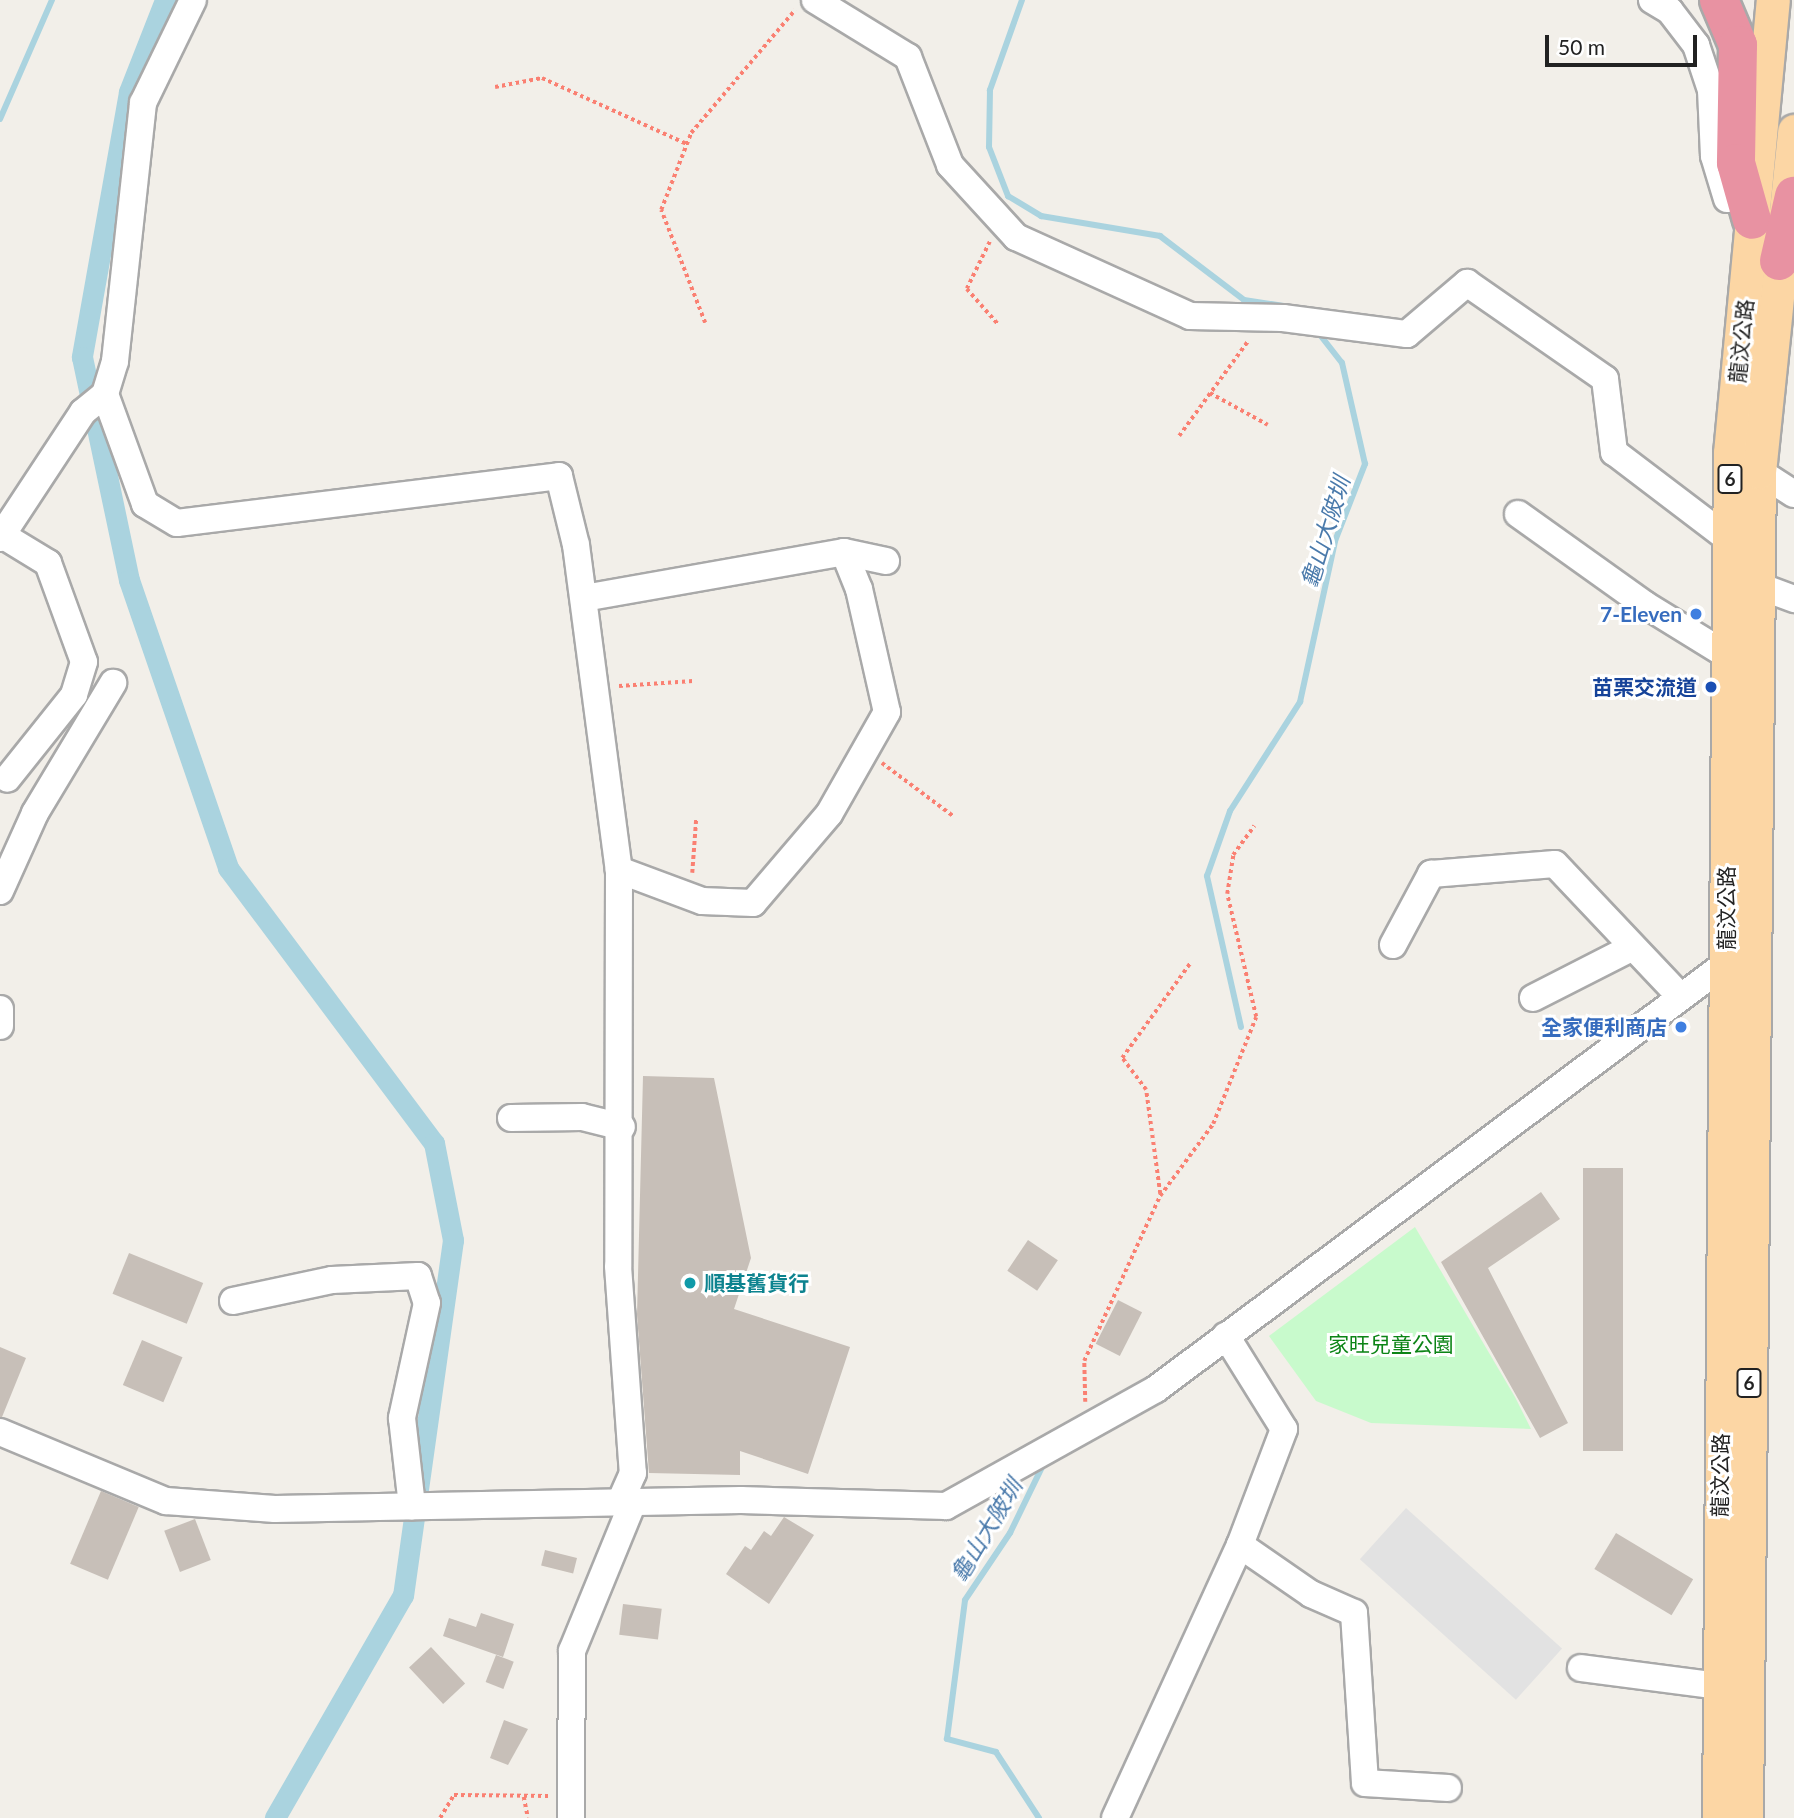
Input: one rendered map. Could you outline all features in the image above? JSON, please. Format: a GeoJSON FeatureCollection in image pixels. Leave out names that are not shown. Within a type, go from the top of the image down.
{"type":"FeatureCollection","features":[{"type":"Feature","properties":{"kind":"highway"},"geometry":{"type":"LineString","coordinates":[[1719,0],[1738,45],[1736,163],[1752,220]]}},
{"type":"Feature","properties":{"kind":"highway"},"geometry":{"type":"LineString","coordinates":[[1774,260],[1794,196]]}},
{"type":"Feature","properties":{"kind":"main road","name":"龍汶公路"},"geometry":{"type":"LineString","coordinates":[[1773,0],[1752,220],[1774,260]]}},
{"type":"Feature","properties":{"kind":"main road","name":"龍汶公路"},"geometry":{"type":"LineString","coordinates":[[1746,1818],[1733,1546],[1743,579],[1759,472],[1776,322],[1774,260],[1794,131]]}},
{"type":"Feature","properties":{"kind":"main road","name":"龍汶公路"},"geometry":{"type":"LineString","coordinates":[[1743,579],[1730,540],[1730,453],[1742,317],[1774,260]]}},
{"type":"Feature","properties":{"kind":"main road"},"geometry":{"type":"LineString","coordinates":[[1742,317],[1776,322]]}},
{"type":"Feature","properties":{"kind":"main road","name":"龍汶公路"},"geometry":{"type":"LineString","coordinates":[[1719,1818],[1719,1686],[1733,1546]]}},
{"type":"Feature","properties":{"kind":"street"},"geometry":{"type":"LineString","coordinates":[[7,779],[74,695],[84,662],[48,563],[1,537],[83,412],[105,394],[115,361],[143,103],[192,0]]}},
{"type":"Feature","properties":{"kind":"street"},"geometry":{"type":"LineString","coordinates":[[815,0],[908,57],[950,165],[1016,237],[1190,316],[1265,317],[1407,334],[1467,283],[1605,379],[1614,452],[1730,540]]}},
{"type":"Feature","properties":{"kind":"street"},"geometry":{"type":"LineString","coordinates":[[1653,0],[1670,11],[1696,45],[1711,90],[1714,156],[1774,260]]}},
{"type":"Feature","properties":{"kind":"street"},"geometry":{"type":"LineString","coordinates":[[105,394],[145,505],[177,523],[559,476],[584,598],[618,870],[622,1127],[618,1266],[634,1473],[572,1651],[571,1806]]}},
{"type":"Feature","properties":{"kind":"street"},"geometry":{"type":"LineString","coordinates":[[1730,453],[1794,494]]}},
{"type":"Feature","properties":{"kind":"street"},"geometry":{"type":"LineString","coordinates":[[1518,514],[1742,655]]}},
{"type":"Feature","properties":{"kind":"street"},"geometry":{"type":"LineString","coordinates":[[584,598],[844,552],[886,562]]}},
{"type":"Feature","properties":{"kind":"street"},"geometry":{"type":"LineString","coordinates":[[618,870],[691,897],[753,903],[768,892],[829,814],[863,748],[887,712],[859,589],[844,552]]}},
{"type":"Feature","properties":{"kind":"street"},"geometry":{"type":"LineString","coordinates":[[1743,579],[1794,598]]}},
{"type":"Feature","properties":{"kind":"street"},"geometry":{"type":"LineString","coordinates":[[0,891],[35,813],[113,683]]}},
{"type":"Feature","properties":{"kind":"street"},"geometry":{"type":"LineString","coordinates":[[1393,945],[1431,874],[1555,864],[1679,995]]}},
{"type":"Feature","properties":{"kind":"street"},"geometry":{"type":"LineString","coordinates":[[1533,998],[1633,947]]}},
{"type":"Feature","properties":{"kind":"street"},"geometry":{"type":"LineString","coordinates":[[0,1432],[166,1501],[275,1509],[626,1502],[946,1506],[1156,1389],[1679,995],[1739,954]]}},
{"type":"Feature","properties":{"kind":"street"},"geometry":{"type":"LineString","coordinates":[[0,1009],[0,1027]]}},
{"type":"Feature","properties":{"kind":"street"},"geometry":{"type":"LineString","coordinates":[[511,1118],[582,1117],[622,1127]]}},
{"type":"Feature","properties":{"kind":"street"},"geometry":{"type":"LineString","coordinates":[[233,1301],[332,1280],[418,1276],[427,1303],[402,1418],[420,1507]]}},
{"type":"Feature","properties":{"kind":"street"},"geometry":{"type":"LineString","coordinates":[[1115,1818],[1240,1545],[1284,1429],[1226,1336]]}},
{"type":"Feature","properties":{"kind":"street"},"geometry":{"type":"LineString","coordinates":[[1240,1545],[1311,1594],[1354,1613],[1365,1783],[1448,1788]]}},
{"type":"Feature","properties":{"kind":"street"},"geometry":{"type":"LineString","coordinates":[[1581,1668],[1719,1686]]}},
{"type":"Feature","properties":{"kind":"path"},"geometry":{"type":"LineString","coordinates":[[705,323],[661,210],[687,144],[803,0]]}},
{"type":"Feature","properties":{"kind":"path"},"geometry":{"type":"LineString","coordinates":[[495,87],[542,78],[687,144]]}},
{"type":"Feature","properties":{"kind":"path"},"geometry":{"type":"LineString","coordinates":[[998,324],[967,289],[1001,220]]}},
{"type":"Feature","properties":{"kind":"path"},"geometry":{"type":"LineString","coordinates":[[1179,436],[1265,317]]}},
{"type":"Feature","properties":{"kind":"path"},"geometry":{"type":"LineString","coordinates":[[1210,393],[1268,425]]}},
{"type":"Feature","properties":{"kind":"path"},"geometry":{"type":"LineString","coordinates":[[597,687],[693,681]]}},
{"type":"Feature","properties":{"kind":"path"},"geometry":{"type":"LineString","coordinates":[[863,748],[953,816]]}},
{"type":"Feature","properties":{"kind":"path"},"geometry":{"type":"LineString","coordinates":[[691,897],[696,819]]}},
{"type":"Feature","properties":{"kind":"path"},"geometry":{"type":"LineString","coordinates":[[1085,1429],[1084,1361],[1160,1196],[1213,1124],[1256,1017],[1227,894],[1233,855],[1254,826]]}},
{"type":"Feature","properties":{"kind":"path"},"geometry":{"type":"LineString","coordinates":[[1160,1196],[1146,1090],[1122,1058],[1191,962]]}},
{"type":"Feature","properties":{"kind":"path"},"geometry":{"type":"LineString","coordinates":[[440,1818],[454,1796],[524,1797],[571,1806]]}},
{"type":"Feature","properties":{"kind":"path"},"geometry":{"type":"LineString","coordinates":[[524,1797],[528,1818]]}},
{"type":"Feature","properties":{"kind":"green space","name":"家旺兒童公園"},"geometry":{"type":"Polygon","coordinates":[[[1415,1227],[1531,1429],[1371,1423],[1316,1401],[1269,1336],[1415,1227]]]}},
{"type":"Feature","properties":{"kind":"shaded area"},"geometry":{"type":"Polygon","coordinates":[[[1406,1508],[1562,1649],[1516,1700],[1360,1559],[1406,1508]]]}},
{"type":"Feature","properties":{"kind":"building","name":"順基舊貨行"},"geometry":{"type":"Polygon","coordinates":[[[643,1076],[714,1078],[751,1258],[734,1309],[850,1347],[808,1474],[740,1451],[740,1475],[649,1473],[637,1315],[643,1076]]]}},
{"type":"Feature","properties":{"kind":"building"},"geometry":{"type":"Polygon","coordinates":[[[1583,1168],[1623,1168],[1623,1451],[1583,1451],[1583,1168]]]}},
{"type":"Feature","properties":{"kind":"building"},"geometry":{"type":"Polygon","coordinates":[[[1541,1192],[1560,1219],[1488,1268],[1568,1423],[1540,1438],[1441,1262],[1541,1192]]]}},
{"type":"Feature","properties":{"kind":"building"},"geometry":{"type":"Polygon","coordinates":[[[1028,1240],[1058,1260],[1037,1291],[1007,1271],[1028,1240]]]}},
{"type":"Feature","properties":{"kind":"building"},"geometry":{"type":"Polygon","coordinates":[[[129,1253],[203,1283],[187,1324],[113,1294],[129,1253]]]}},
{"type":"Feature","properties":{"kind":"building"},"geometry":{"type":"Polygon","coordinates":[[[1118,1300],[1142,1312],[1120,1356],[1096,1344],[1118,1300]]]}},
{"type":"Feature","properties":{"kind":"building"},"geometry":{"type":"Polygon","coordinates":[[[142,1340],[183,1357],[163,1402],[123,1385],[142,1340]]]}},
{"type":"Feature","properties":{"kind":"building"},"geometry":{"type":"Polygon","coordinates":[[[0,1347],[26,1358],[2,1417],[0,1417],[0,1347]]]}},
{"type":"Feature","properties":{"kind":"building"},"geometry":{"type":"Polygon","coordinates":[[[101,1491],[139,1507],[108,1580],[70,1564],[101,1491]]]}},
{"type":"Feature","properties":{"kind":"building"},"geometry":{"type":"Polygon","coordinates":[[[784,1517],[814,1535],[769,1604],[726,1574],[745,1546],[751,1550],[764,1531],[771,1536],[784,1517]]]}},
{"type":"Feature","properties":{"kind":"building"},"geometry":{"type":"Polygon","coordinates":[[[195,1519],[211,1560],[180,1572],[164,1531],[195,1519]]]}},
{"type":"Feature","properties":{"kind":"building"},"geometry":{"type":"Polygon","coordinates":[[[1616,1533],[1693,1579],[1672,1615],[1594,1569],[1616,1533]]]}},
{"type":"Feature","properties":{"kind":"building"},"geometry":{"type":"Polygon","coordinates":[[[545,1550],[577,1558],[573,1574],[541,1566],[545,1550]]]}},
{"type":"Feature","properties":{"kind":"building"},"geometry":{"type":"Polygon","coordinates":[[[623,1604],[662,1609],[658,1640],[619,1635],[623,1604]]]}},
{"type":"Feature","properties":{"kind":"building"},"geometry":{"type":"Polygon","coordinates":[[[481,1613],[514,1624],[503,1657],[443,1636],[449,1618],[476,1627],[481,1613]]]}},
{"type":"Feature","properties":{"kind":"building"},"geometry":{"type":"Polygon","coordinates":[[[431,1647],[465,1684],[443,1704],[409,1667],[431,1647]]]}},
{"type":"Feature","properties":{"kind":"building"},"geometry":{"type":"Polygon","coordinates":[[[496,1655],[514,1662],[503,1689],[486,1682],[496,1655]]]}},
{"type":"Feature","properties":{"kind":"building"},"geometry":{"type":"Polygon","coordinates":[[[504,1720],[528,1729],[508,1765],[490,1758],[504,1720]]]}},
{"type":"Feature","properties":{"kind":"waterway"},"geometry":{"type":"LineString","coordinates":[[0,119],[52,0]]}},
{"type":"Feature","properties":{"kind":"waterway"},"geometry":{"type":"LineString","coordinates":[[165,0],[129,92],[82,357],[129,580],[228,868],[434,1143],[453,1240],[403,1595],[275,1818]]}},
{"type":"Feature","properties":{"kind":"waterway","name":"龜山大陂圳"},"geometry":{"type":"LineString","coordinates":[[1022,0],[990,90],[989,147],[1008,196],[1041,216],[1160,236],[1244,300],[1284,306]]}},
{"type":"Feature","properties":{"kind":"waterway","name":"龜山大陂圳"},"geometry":{"type":"LineString","coordinates":[[1241,1027],[1207,876],[1230,811],[1300,702],[1335,541],[1365,464],[1342,363],[1318,332]]}},
{"type":"Feature","properties":{"kind":"waterway","name":"龜山大陂圳"},"geometry":{"type":"LineString","coordinates":[[1039,1818],[996,1752],[947,1739],[965,1600],[1010,1533],[1044,1463]]}},
{"type":"Feature","properties":{"kind":"place","name":"7-Eleven"},"geometry":{"type":"Point","coordinates":[1696,614]}},
{"type":"Feature","properties":{"kind":"place","name":"苗栗交流道"},"geometry":{"type":"Point","coordinates":[1711,687]}},
{"type":"Feature","properties":{"kind":"place","name":"全家便利商店"},"geometry":{"type":"Point","coordinates":[1681,1027]}},
{"type":"Feature","properties":{"kind":"place","name":"順基舊貨行"},"geometry":{"type":"Point","coordinates":[690,1283]}}]}
